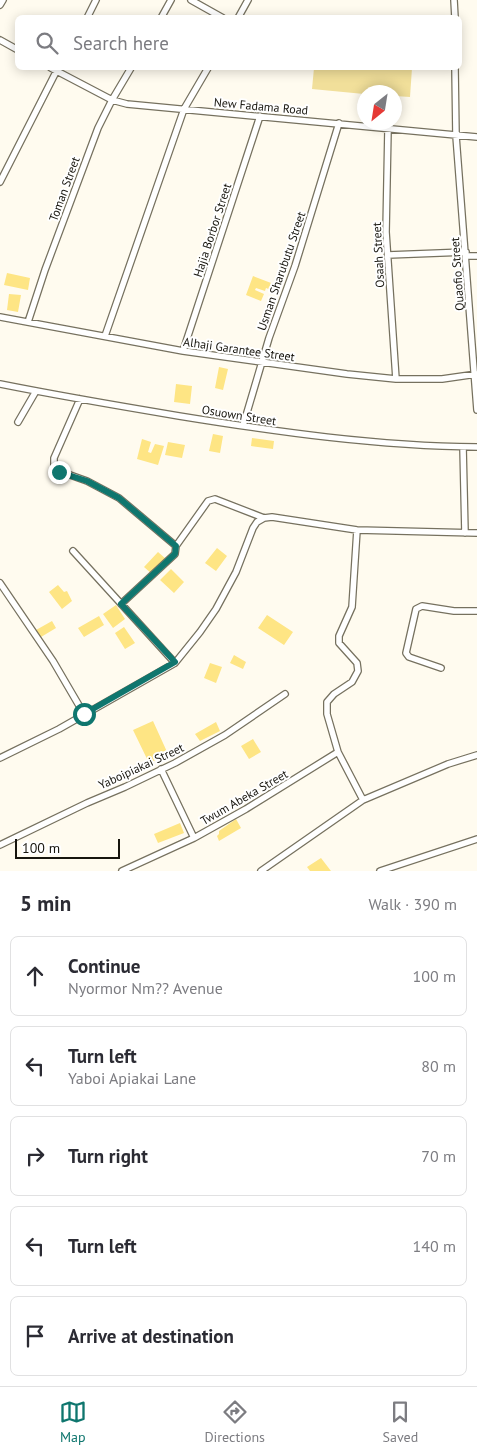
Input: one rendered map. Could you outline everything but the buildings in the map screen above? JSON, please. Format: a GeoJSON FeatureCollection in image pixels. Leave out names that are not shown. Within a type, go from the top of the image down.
{"type":"FeatureCollection","features":[{"type":"Feature","properties":{"kind":"street"},"geometry":{"type":"LineString","coordinates":[[0,5],[3,0]]}},
{"type":"Feature","properties":{"kind":"street"},"geometry":{"type":"LineString","coordinates":[[88,15],[96,0]]}},
{"type":"Feature","properties":{"kind":"street"},"geometry":{"type":"LineString","coordinates":[[163,15],[171,0]]}},
{"type":"Feature","properties":{"kind":"street"},"geometry":{"type":"LineString","coordinates":[[191,0],[218,15]]}},
{"type":"Feature","properties":{"kind":"street"},"geometry":{"type":"LineString","coordinates":[[240,15],[248,0]]}},
{"type":"Feature","properties":{"kind":"street"},"geometry":{"type":"LineString","coordinates":[[454,0],[455,15]]}},
{"type":"Feature","properties":{"kind":"street"},"geometry":{"type":"LineString","coordinates":[[0,40],[15,48]]}},
{"type":"Feature","properties":{"kind":"street"},"geometry":{"type":"LineString","coordinates":[[0,182],[55,70]]}},
{"type":"Feature","properties":{"kind":"street","name":"New Fadama Road"},"geometry":{"type":"LineString","coordinates":[[57,70],[112,100],[144,106],[357,125]]}},
{"type":"Feature","properties":{"kind":"street","name":"Toman Street"},"geometry":{"type":"LineString","coordinates":[[28,322],[85,160],[98,128],[130,70]]}},
{"type":"Feature","properties":{"kind":"street"},"geometry":{"type":"LineString","coordinates":[[105,336],[184,109],[207,70]]}},
{"type":"Feature","properties":{"kind":"street","name":"Quaofio Street"},"geometry":{"type":"LineString","coordinates":[[455,70],[456,136],[477,410]]}},
{"type":"Feature","properties":{"kind":"street","name":"Hajia Borbor Street"},"geometry":{"type":"LineString","coordinates":[[183,351],[260,116]]}},
{"type":"Feature","properties":{"kind":"street","name":"Usman Sharubutu Street"},"geometry":{"type":"LineString","coordinates":[[243,426],[261,363],[297,259],[339,123]]}},
{"type":"Feature","properties":{"kind":"street","name":"Osaah Street"},"geometry":{"type":"LineString","coordinates":[[388,130],[386,208],[396,379]]}},
{"type":"Feature","properties":{"kind":"street","name":"New Fadama Road"},"geometry":{"type":"LineString","coordinates":[[398,130],[477,137]]}},
{"type":"Feature","properties":{"kind":"street"},"geometry":{"type":"LineString","coordinates":[[388,255],[466,254],[477,256]]}},
{"type":"Feature","properties":{"kind":"street","name":"Alhaji Garantee Street"},"geometry":{"type":"LineString","coordinates":[[0,317],[183,351],[261,363],[396,379],[442,379],[475,374]]}},
{"type":"Feature","properties":{"kind":"street","name":"Osuown Street"},"geometry":{"type":"LineString","coordinates":[[0,384],[243,426],[378,443],[477,447]]}},
{"type":"Feature","properties":{"kind":"street"},"geometry":{"type":"LineString","coordinates":[[18,422],[36,391]]}},
{"type":"Feature","properties":{"kind":"street"},"geometry":{"type":"LineString","coordinates":[[80,399],[54,458],[56,470],[87,481],[119,498],[176,546]]}},
{"type":"Feature","properties":{"kind":"street"},"geometry":{"type":"LineString","coordinates":[[463,447],[465,533]]}},
{"type":"Feature","properties":{"kind":"street"},"geometry":{"type":"LineString","coordinates":[[121,604],[175,554],[176,546],[211,499],[264,518]]}},
{"type":"Feature","properties":{"kind":"street"},"geometry":{"type":"LineString","coordinates":[[0,758],[59,729],[175,662],[216,609],[236,572],[253,528],[264,518],[272,517],[357,530],[477,533]]}},
{"type":"Feature","properties":{"kind":"street"},"geometry":{"type":"LineString","coordinates":[[357,530],[352,607],[339,636],[339,643],[357,663],[358,671],[352,682],[334,694],[327,702],[327,714],[338,752],[363,800]]}},
{"type":"Feature","properties":{"kind":"street"},"geometry":{"type":"LineString","coordinates":[[73,550],[175,662]]}},
{"type":"Feature","properties":{"kind":"street"},"geometry":{"type":"LineString","coordinates":[[0,583],[53,661],[84,714]]}},
{"type":"Feature","properties":{"kind":"street"},"geometry":{"type":"LineString","coordinates":[[441,668],[407,655],[407,644],[416,609],[422,606],[454,611],[477,611]]}},
{"type":"Feature","properties":{"kind":"street","name":"Yaboipiakai Street"},"geometry":{"type":"LineString","coordinates":[[0,845],[161,769],[225,735],[284,694]]}},
{"type":"Feature","properties":{"kind":"street","name":"Twum Abeka Street"},"geometry":{"type":"LineString","coordinates":[[122,871],[194,838],[246,809],[338,752]]}},
{"type":"Feature","properties":{"kind":"street"},"geometry":{"type":"LineString","coordinates":[[261,871],[363,800],[448,764],[477,755]]}},
{"type":"Feature","properties":{"kind":"street"},"geometry":{"type":"LineString","coordinates":[[161,769],[194,838]]}},
{"type":"Feature","properties":{"kind":"street"},"geometry":{"type":"LineString","coordinates":[[380,871],[477,839]]}},
{"type":"Feature","properties":{"kind":"shaded area"},"geometry":{"type":"Polygon","coordinates":[[[314,70],[412,70],[410,97],[402,96],[402,85],[357,85],[357,93],[312,89],[314,70]]]}},
{"type":"Feature","properties":{"kind":"route"},"geometry":{"type":"LineString","coordinates":[[59,472],[87,481],[119,498],[176,546],[177,550],[121,604],[175,662],[140,684],[84,714]]}}]}
